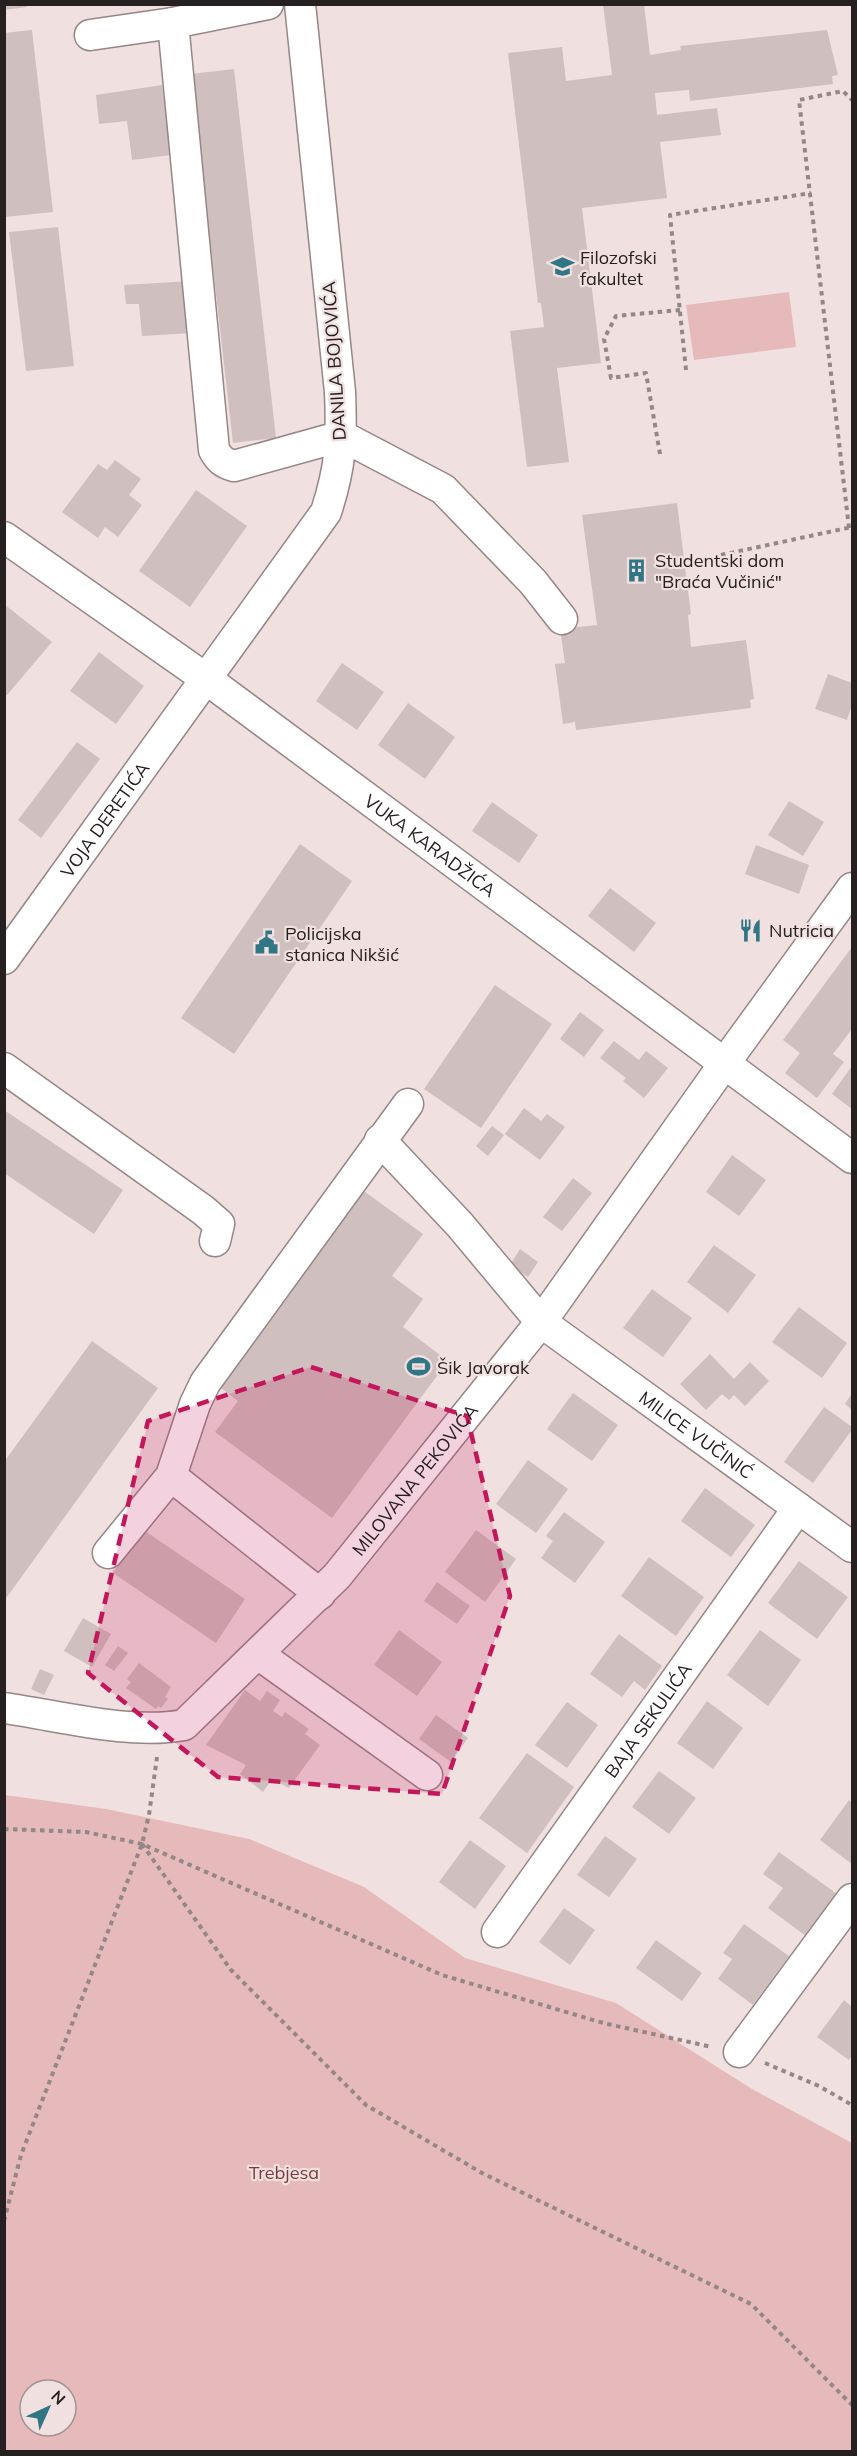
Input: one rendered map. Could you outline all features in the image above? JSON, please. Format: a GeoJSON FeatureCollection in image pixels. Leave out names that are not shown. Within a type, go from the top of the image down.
{"type":"FeatureCollection","features":[{"type":"Feature","properties":{"kind":"street"},"geometry":{"type":"LineString","coordinates":[[90,35],[173,23],[268,4]]}},
{"type":"Feature","properties":{"kind":"street","name":"DANILA BOJOVIĆA"},"geometry":{"type":"LineString","coordinates":[[205,678],[326,512],[338,474],[342,436],[338,369],[300,4]]}},
{"type":"Feature","properties":{"kind":"street"},"geometry":{"type":"LineString","coordinates":[[173,23],[214,450],[225,464],[234,466],[342,436],[443,489],[533,582],[562,619]]}},
{"type":"Feature","properties":{"kind":"street","name":"VUKA KARADŽIĆA"},"geometry":{"type":"LineString","coordinates":[[4,537],[205,678],[852,1158]]}},
{"type":"Feature","properties":{"kind":"street","name":"VOJA DERETIĆA"},"geometry":{"type":"LineString","coordinates":[[4,959],[205,678]]}},
{"type":"Feature","properties":{"kind":"street","name":"MILOVANA PEKOVIĆA"},"geometry":{"type":"LineString","coordinates":[[4,1708],[138,1729],[160,1729],[184,1725],[258,1654],[320,1594],[351,1558],[542,1322],[724,1064],[852,888]]}},
{"type":"Feature","properties":{"kind":"street"},"geometry":{"type":"LineString","coordinates":[[4,1068],[203,1210],[219,1224],[215,1241]]}},
{"type":"Feature","properties":{"kind":"street"},"geometry":{"type":"LineString","coordinates":[[108,1553],[171,1476],[195,1404],[205,1383],[408,1104]]}},
{"type":"Feature","properties":{"kind":"street","name":"MILICE VUČINIĆ"},"geometry":{"type":"LineString","coordinates":[[380,1140],[460,1225],[542,1322],[852,1547]]}},
{"type":"Feature","properties":{"kind":"street"},"geometry":{"type":"LineString","coordinates":[[171,1476],[320,1594]]}},
{"type":"Feature","properties":{"kind":"street","name":"BAJA SEKULIĆA"},"geometry":{"type":"LineString","coordinates":[[497,1932],[798,1508]]}},
{"type":"Feature","properties":{"kind":"street"},"geometry":{"type":"LineString","coordinates":[[258,1654],[427,1775]]}},
{"type":"Feature","properties":{"kind":"street"},"geometry":{"type":"LineString","coordinates":[[739,2052],[852,1899]]}},
{"type":"Feature","properties":{"kind":"path"},"geometry":{"type":"LineString","coordinates":[[721,555],[851,528],[799,100],[843,91],[852,100]]}},
{"type":"Feature","properties":{"kind":"path"},"geometry":{"type":"LineString","coordinates":[[686,370],[670,215],[810,192]]}},
{"type":"Feature","properties":{"kind":"path"},"geometry":{"type":"LineString","coordinates":[[660,454],[646,373],[611,378],[604,339],[616,316],[680,310]]}},
{"type":"Feature","properties":{"kind":"path"},"geometry":{"type":"LineString","coordinates":[[4,2221],[21,2155],[142,1844],[149,1815],[160,1729]]}},
{"type":"Feature","properties":{"kind":"path"},"geometry":{"type":"LineString","coordinates":[[4,1829],[86,1832],[142,1844],[442,1975],[603,2023],[739,2052],[819,2086],[852,2105]]}},
{"type":"Feature","properties":{"kind":"path"},"geometry":{"type":"LineString","coordinates":[[142,1844],[231,1970],[366,2105],[482,2173],[751,2304],[852,2405]]}},
{"type":"Feature","properties":{"kind":"highlighted area"},"geometry":{"type":"Polygon","coordinates":[[[311,1367],[467,1416],[510,1596],[442,1794],[218,1777],[88,1673],[148,1421],[311,1367]]]}},
{"type":"Feature","properties":{"kind":"green space"},"geometry":{"type":"Polygon","coordinates":[[[789,292],[796,347],[694,360],[686,305],[789,292]]]}},
{"type":"Feature","properties":{"kind":"green space","name":"Trebjesa"},"geometry":{"type":"Polygon","coordinates":[[[5,1795],[106,1809],[249,1839],[364,1887],[465,1958],[616,2003],[752,2089],[852,2143],[852,2451],[5,2451],[5,1795]]]}},
{"type":"Feature","properties":{"kind":"building","name":"Filozofski fakultet"},"geometry":{"type":"Polygon","coordinates":[[[603,4],[644,4],[650,55],[681,50],[680,46],[827,30],[838,75],[832,76],[833,84],[690,101],[689,90],[655,93],[657,115],[717,108],[721,135],[660,142],[667,198],[582,208],[601,363],[557,368],[569,462],[527,467],[510,331],[544,327],[541,303],[538,303],[508,53],[562,47],[566,81],[612,75],[603,4]]]}},
{"type":"Feature","properties":{"kind":"building"},"geometry":{"type":"Polygon","coordinates":[[[4,5],[27,5],[27,7],[4,10],[4,5]]]}},
{"type":"Feature","properties":{"kind":"building"},"geometry":{"type":"Polygon","coordinates":[[[32,30],[53,212],[5,217],[4,33],[32,30]]]}},
{"type":"Feature","properties":{"kind":"building"},"geometry":{"type":"Polygon","coordinates":[[[234,69],[276,438],[233,443],[191,74],[234,69]]]}},
{"type":"Feature","properties":{"kind":"building"},"geometry":{"type":"Polygon","coordinates":[[[162,85],[171,155],[132,160],[127,121],[99,124],[96,95],[162,85]]]}},
{"type":"Feature","properties":{"kind":"building"},"geometry":{"type":"Polygon","coordinates":[[[58,227],[74,366],[26,371],[9,232],[58,227]]]}},
{"type":"Feature","properties":{"kind":"building"},"geometry":{"type":"Polygon","coordinates":[[[191,281],[194,333],[142,336],[139,304],[126,304],[124,285],[191,281]]]}},
{"type":"Feature","properties":{"kind":"building"},"geometry":{"type":"Polygon","coordinates":[[[115,460],[141,479],[129,495],[142,505],[118,537],[105,527],[98,538],[62,512],[98,464],[107,470],[115,460]]]}},
{"type":"Feature","properties":{"kind":"building"},"geometry":{"type":"Polygon","coordinates":[[[196,490],[247,526],[190,607],[139,571],[196,490]]]}},
{"type":"Feature","properties":{"kind":"building","name":"Studentski dom \"Braća Vučinić\""},"geometry":{"type":"Polygon","coordinates":[[[677,503],[691,614],[688,615],[691,647],[746,640],[754,699],[750,700],[751,708],[576,730],[575,722],[563,724],[555,664],[565,663],[560,629],[597,625],[582,515],[677,503]]]}},
{"type":"Feature","properties":{"kind":"building"},"geometry":{"type":"Polygon","coordinates":[[[4,604],[52,642],[7,695],[4,693],[4,604]]]}},
{"type":"Feature","properties":{"kind":"building"},"geometry":{"type":"Polygon","coordinates":[[[99,652],[144,686],[116,724],[70,691],[99,652]]]}},
{"type":"Feature","properties":{"kind":"building"},"geometry":{"type":"Polygon","coordinates":[[[342,663],[384,692],[357,730],[316,701],[342,663]]]}},
{"type":"Feature","properties":{"kind":"building"},"geometry":{"type":"Polygon","coordinates":[[[828,674],[852,683],[852,705],[847,720],[815,709],[828,674]]]}},
{"type":"Feature","properties":{"kind":"building"},"geometry":{"type":"Polygon","coordinates":[[[408,703],[455,737],[425,779],[378,745],[408,703]]]}},
{"type":"Feature","properties":{"kind":"building"},"geometry":{"type":"Polygon","coordinates":[[[77,742],[100,759],[41,838],[18,820],[77,742]]]}},
{"type":"Feature","properties":{"kind":"building"},"geometry":{"type":"Polygon","coordinates":[[[789,801],[824,822],[803,856],[768,835],[789,801]]]}},
{"type":"Feature","properties":{"kind":"building"},"geometry":{"type":"Polygon","coordinates":[[[492,802],[538,835],[519,863],[472,831],[492,802]]]}},
{"type":"Feature","properties":{"kind":"building"},"geometry":{"type":"Polygon","coordinates":[[[300,844],[352,881],[234,1054],[181,1018],[300,844]]]}},
{"type":"Feature","properties":{"kind":"building"},"geometry":{"type":"Polygon","coordinates":[[[756,845],[809,865],[799,894],[745,874],[756,845]]]}},
{"type":"Feature","properties":{"kind":"building"},"geometry":{"type":"Polygon","coordinates":[[[610,888],[656,923],[634,952],[588,916],[610,888]]]}},
{"type":"Feature","properties":{"kind":"building"},"geometry":{"type":"Polygon","coordinates":[[[852,947],[852,1029],[833,1054],[844,1062],[817,1098],[785,1073],[800,1053],[783,1040],[852,947]]]}},
{"type":"Feature","properties":{"kind":"building"},"geometry":{"type":"Polygon","coordinates":[[[495,985],[552,1024],[481,1128],[424,1089],[495,985]]]}},
{"type":"Feature","properties":{"kind":"building"},"geometry":{"type":"Polygon","coordinates":[[[580,1012],[604,1030],[584,1057],[560,1039],[580,1012]]]}},
{"type":"Feature","properties":{"kind":"building"},"geometry":{"type":"Polygon","coordinates":[[[614,1041],[639,1060],[646,1051],[668,1068],[644,1098],[623,1081],[626,1078],[600,1058],[614,1041]]]}},
{"type":"Feature","properties":{"kind":"building"},"geometry":{"type":"Polygon","coordinates":[[[852,1066],[852,1109],[832,1094],[852,1066]]]}},
{"type":"Feature","properties":{"kind":"building"},"geometry":{"type":"Polygon","coordinates":[[[524,1108],[541,1121],[547,1114],[565,1127],[540,1160],[505,1134],[524,1108]]]}},
{"type":"Feature","properties":{"kind":"building"},"geometry":{"type":"Polygon","coordinates":[[[4,1110],[123,1190],[94,1234],[4,1173],[4,1110]]]}},
{"type":"Feature","properties":{"kind":"building"},"geometry":{"type":"Polygon","coordinates":[[[492,1126],[504,1135],[488,1156],[476,1146],[492,1126]]]}},
{"type":"Feature","properties":{"kind":"building"},"geometry":{"type":"Polygon","coordinates":[[[732,1155],[766,1180],[739,1216],[706,1192],[732,1155]]]}},
{"type":"Feature","properties":{"kind":"building"},"geometry":{"type":"Polygon","coordinates":[[[573,1178],[592,1193],[562,1231],[543,1217],[573,1178]]]}},
{"type":"Feature","properties":{"kind":"building"},"geometry":{"type":"Polygon","coordinates":[[[357,1186],[423,1234],[392,1276],[423,1299],[403,1327],[448,1361],[332,1518],[215,1432],[238,1401],[213,1382],[357,1186]]]}},
{"type":"Feature","properties":{"kind":"building"},"geometry":{"type":"Polygon","coordinates":[[[714,1245],[756,1275],[728,1313],[687,1282],[714,1245]]]}},
{"type":"Feature","properties":{"kind":"building"},"geometry":{"type":"Polygon","coordinates":[[[520,1249],[538,1262],[528,1277],[510,1265],[520,1249]]]}},
{"type":"Feature","properties":{"kind":"building"},"geometry":{"type":"Polygon","coordinates":[[[652,1289],[692,1318],[663,1357],[623,1328],[652,1289]]]}},
{"type":"Feature","properties":{"kind":"building"},"geometry":{"type":"Polygon","coordinates":[[[799,1307],[847,1343],[822,1378],[772,1342],[799,1307]]]}},
{"type":"Feature","properties":{"kind":"building"},"geometry":{"type":"Polygon","coordinates":[[[92,1341],[158,1388],[4,1601],[4,1462],[92,1341]]]}},
{"type":"Feature","properties":{"kind":"building"},"geometry":{"type":"Polygon","coordinates":[[[710,1354],[734,1379],[750,1362],[769,1381],[745,1406],[734,1395],[729,1400],[722,1394],[706,1410],[680,1384],[710,1354]]]}},
{"type":"Feature","properties":{"kind":"building"},"geometry":{"type":"Polygon","coordinates":[[[573,1393],[618,1425],[592,1461],[547,1429],[573,1393]]]}},
{"type":"Feature","properties":{"kind":"building"},"geometry":{"type":"Polygon","coordinates":[[[852,1393],[852,1410],[845,1404],[852,1393]]]}},
{"type":"Feature","properties":{"kind":"building"},"geometry":{"type":"Polygon","coordinates":[[[824,1407],[852,1427],[852,1430],[813,1483],[784,1462],[824,1407]]]}},
{"type":"Feature","properties":{"kind":"building"},"geometry":{"type":"Polygon","coordinates":[[[528,1460],[568,1489],[536,1533],[496,1504],[528,1460]]]}},
{"type":"Feature","properties":{"kind":"building"},"geometry":{"type":"Polygon","coordinates":[[[705,1488],[755,1525],[731,1557],[681,1521],[705,1488]]]}},
{"type":"Feature","properties":{"kind":"building"},"geometry":{"type":"Polygon","coordinates":[[[564,1512],[605,1542],[575,1583],[541,1558],[553,1541],[546,1536],[564,1512]]]}},
{"type":"Feature","properties":{"kind":"building"},"geometry":{"type":"Polygon","coordinates":[[[142,1529],[245,1599],[216,1643],[113,1573],[142,1529]]]}},
{"type":"Feature","properties":{"kind":"building"},"geometry":{"type":"Polygon","coordinates":[[[476,1530],[516,1559],[485,1602],[445,1572],[476,1530]]]}},
{"type":"Feature","properties":{"kind":"building"},"geometry":{"type":"Polygon","coordinates":[[[649,1557],[704,1597],[676,1636],[621,1596],[649,1557]]]}},
{"type":"Feature","properties":{"kind":"building"},"geometry":{"type":"Polygon","coordinates":[[[799,1561],[848,1597],[817,1639],[768,1603],[799,1561]]]}},
{"type":"Feature","properties":{"kind":"building"},"geometry":{"type":"Polygon","coordinates":[[[437,1582],[470,1606],[457,1624],[424,1601],[437,1582]]]}},
{"type":"Feature","properties":{"kind":"building"},"geometry":{"type":"Polygon","coordinates":[[[83,1618],[111,1634],[92,1667],[64,1651],[83,1618]]]}},
{"type":"Feature","properties":{"kind":"building"},"geometry":{"type":"Polygon","coordinates":[[[399,1630],[442,1662],[417,1696],[374,1665],[399,1630]]]}},
{"type":"Feature","properties":{"kind":"building"},"geometry":{"type":"Polygon","coordinates":[[[760,1630],[801,1660],[768,1706],[727,1675],[760,1630]]]}},
{"type":"Feature","properties":{"kind":"building"},"geometry":{"type":"Polygon","coordinates":[[[619,1634],[662,1666],[645,1690],[634,1681],[622,1697],[590,1674],[619,1634]]]}},
{"type":"Feature","properties":{"kind":"building"},"geometry":{"type":"Polygon","coordinates":[[[118,1646],[128,1653],[114,1671],[105,1665],[118,1646]]]}},
{"type":"Feature","properties":{"kind":"building"},"geometry":{"type":"Polygon","coordinates":[[[139,1663],[171,1687],[165,1697],[168,1699],[161,1708],[158,1706],[156,1709],[126,1688],[131,1682],[127,1679],[139,1663]]]}},
{"type":"Feature","properties":{"kind":"building"},"geometry":{"type":"Polygon","coordinates":[[[40,1669],[54,1675],[44,1695],[31,1689],[40,1669]]]}},
{"type":"Feature","properties":{"kind":"building"},"geometry":{"type":"Polygon","coordinates":[[[245,1690],[260,1701],[267,1691],[280,1700],[273,1711],[282,1717],[285,1712],[309,1729],[305,1734],[320,1745],[289,1788],[272,1779],[263,1792],[240,1774],[246,1765],[206,1745],[245,1690]]]}},
{"type":"Feature","properties":{"kind":"building"},"geometry":{"type":"Polygon","coordinates":[[[707,1701],[743,1728],[713,1769],[677,1743],[707,1701]]]}},
{"type":"Feature","properties":{"kind":"building"},"geometry":{"type":"Polygon","coordinates":[[[567,1702],[598,1725],[567,1768],[535,1745],[567,1702]]]}},
{"type":"Feature","properties":{"kind":"building"},"geometry":{"type":"Polygon","coordinates":[[[436,1715],[468,1738],[451,1762],[419,1739],[436,1715]]]}},
{"type":"Feature","properties":{"kind":"building"},"geometry":{"type":"Polygon","coordinates":[[[527,1753],[574,1787],[527,1853],[479,1818],[527,1753]]]}},
{"type":"Feature","properties":{"kind":"building"},"geometry":{"type":"Polygon","coordinates":[[[659,1771],[696,1798],[669,1834],[632,1807],[659,1771]]]}},
{"type":"Feature","properties":{"kind":"building"},"geometry":{"type":"Polygon","coordinates":[[[849,1800],[852,1803],[852,1864],[820,1840],[849,1800]]]}},
{"type":"Feature","properties":{"kind":"building"},"geometry":{"type":"Polygon","coordinates":[[[605,1836],[637,1859],[609,1897],[577,1875],[605,1836]]]}},
{"type":"Feature","properties":{"kind":"building"},"geometry":{"type":"Polygon","coordinates":[[[470,1840],[506,1866],[475,1909],[439,1882],[470,1840]]]}},
{"type":"Feature","properties":{"kind":"building"},"geometry":{"type":"Polygon","coordinates":[[[779,1852],[837,1894],[806,1936],[768,1908],[783,1888],[763,1874],[779,1852]]]}},
{"type":"Feature","properties":{"kind":"building"},"geometry":{"type":"Polygon","coordinates":[[[564,1908],[595,1930],[570,1965],[539,1942],[564,1908]]]}},
{"type":"Feature","properties":{"kind":"building"},"geometry":{"type":"Polygon","coordinates":[[[744,1924],[789,1956],[753,2005],[718,1979],[732,1959],[723,1953],[744,1924]]]}},
{"type":"Feature","properties":{"kind":"building"},"geometry":{"type":"Polygon","coordinates":[[[656,1940],[702,1973],[682,2001],[636,1968],[656,1940]]]}},
{"type":"Feature","properties":{"kind":"building"},"geometry":{"type":"Polygon","coordinates":[[[844,2000],[852,2007],[852,2055],[849,2060],[817,2037],[844,2000]]]}},
{"type":"Feature","properties":{"kind":"place","name":"Filozofski fakultet"},"geometry":{"type":"Point","coordinates":[562,267]}},
{"type":"Feature","properties":{"kind":"place","name":"Studentski dom \"Braća Vučinić\""},"geometry":{"type":"Point","coordinates":[637,570]}},
{"type":"Feature","properties":{"kind":"place","name":"Nutricia"},"geometry":{"type":"Point","coordinates":[751,930]}},
{"type":"Feature","properties":{"kind":"place","name":"Policijska stanica Nikšić"},"geometry":{"type":"Point","coordinates":[267,943]}},
{"type":"Feature","properties":{"kind":"place","name":"Šik Javorak"},"geometry":{"type":"Point","coordinates":[419,1367]}}]}
